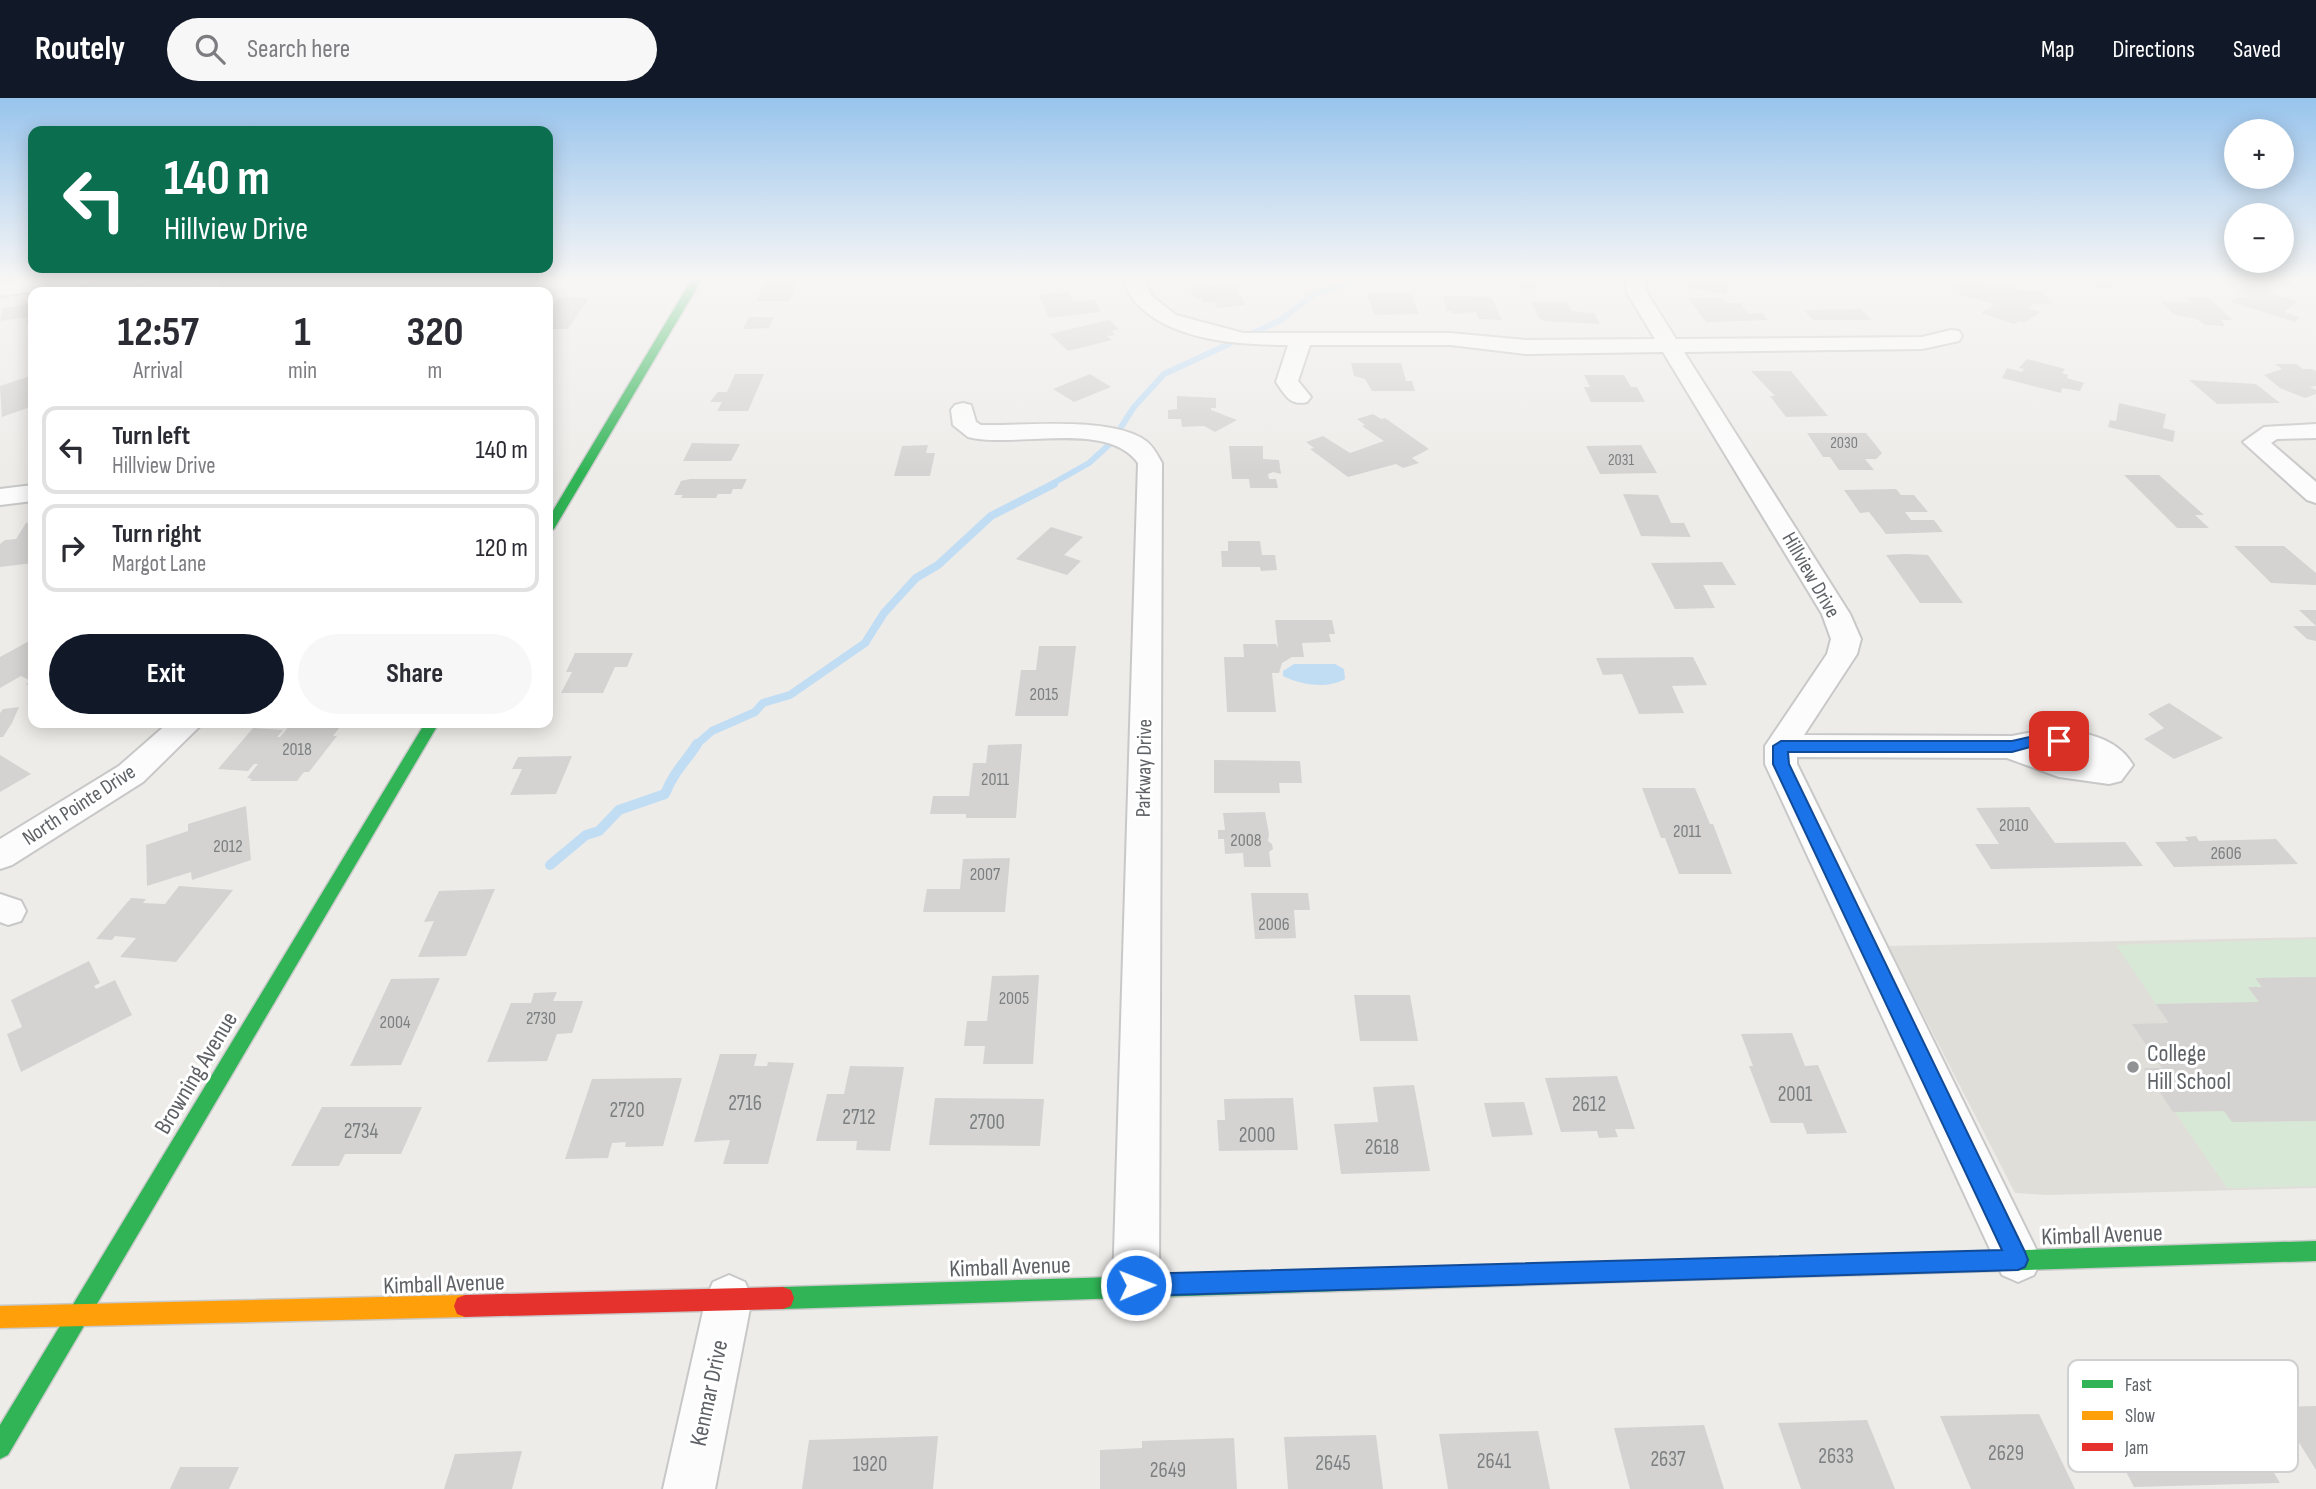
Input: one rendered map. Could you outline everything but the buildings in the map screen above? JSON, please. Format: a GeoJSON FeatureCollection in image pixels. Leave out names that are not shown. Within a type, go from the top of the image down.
{"type":"FeatureCollection","features":[{"type":"Feature","properties":{"kind":"main road"},"geometry":{"type":"LineString","coordinates":[[553,515],[658,344]]}},
{"type":"Feature","properties":{"kind":"main road","name":"Browning Avenue"},"geometry":{"type":"LineString","coordinates":[[0,1447],[429,728]]}},
{"type":"Feature","properties":{"kind":"main road","name":"Kimball Avenue"},"geometry":{"type":"LineString","coordinates":[[0,1317],[2316,1251]]}},
{"type":"Feature","properties":{"kind":"street"},"geometry":{"type":"LineString","coordinates":[[1299,344],[1287,382],[1299,397]]}},
{"type":"Feature","properties":{"kind":"street"},"geometry":{"type":"LineString","coordinates":[[1497,344],[1526,347],[1864,344]]}},
{"type":"Feature","properties":{"kind":"street","name":"Hillview Drive"},"geometry":{"type":"LineString","coordinates":[[1668,344],[1831,606],[1846,639],[1842,654],[1781,746]]}},
{"type":"Feature","properties":{"kind":"street","name":"Parkway Drive"},"geometry":{"type":"LineString","coordinates":[[963,410],[965,425],[976,432],[1080,432],[1115,436],[1139,447],[1150,463],[1136,1285]]}},
{"type":"Feature","properties":{"kind":"street"},"geometry":{"type":"LineString","coordinates":[[2316,431],[2272,432],[2255,442],[2316,495]]}},
{"type":"Feature","properties":{"kind":"street"},"geometry":{"type":"LineString","coordinates":[[0,496],[28,493]]}},
{"type":"Feature","properties":{"kind":"street","name":"North Pointe Drive"},"geometry":{"type":"LineString","coordinates":[[0,856],[131,775],[182,728]]}},
{"type":"Feature","properties":{"kind":"street"},"geometry":{"type":"LineString","coordinates":[[2012,747],[1781,746],[1781,764],[2018,1260]]}},
{"type":"Feature","properties":{"kind":"street","name":"Kenmar Drive"},"geometry":{"type":"LineString","coordinates":[[689,1489],[729,1298]]}},
{"type":"Feature","properties":{"kind":"shaded area","name":"College Hill School"},"geometry":{"type":"Polygon","coordinates":[[[2316,937],[2316,1188],[2046,1195],[2015,1193],[1888,946],[2316,937]]]}},
{"type":"Feature","properties":{"kind":"green space"},"geometry":{"type":"Polygon","coordinates":[[[2316,939],[2316,977],[2256,978],[2262,987],[2248,988],[2259,1002],[2156,1004],[2116,945],[2316,939]]]}},
{"type":"Feature","properties":{"kind":"green space"},"geometry":{"type":"Polygon","coordinates":[[[2224,1111],[2232,1122],[2316,1121],[2316,1186],[2227,1188],[2175,1112],[2224,1111]]]}},
{"type":"Feature","properties":{"kind":"water"},"geometry":{"type":"Polygon","coordinates":[[[1294,664],[1335,664],[1344,669],[1345,679],[1330,684],[1313,685],[1283,676],[1283,671],[1294,664]]]}},
{"type":"Feature","properties":{"kind":"waterway"},"geometry":{"type":"LineString","coordinates":[[1121,427],[1134,407],[1164,374],[1229,344]]}},
{"type":"Feature","properties":{"kind":"waterway"},"geometry":{"type":"LineString","coordinates":[[1050,485],[1089,463],[1112,442]]}},
{"type":"Feature","properties":{"kind":"waterway"},"geometry":{"type":"LineString","coordinates":[[697,744],[712,731],[755,712],[763,703],[790,695],[865,643],[884,613],[916,578],[938,565],[991,516],[1054,484]]}},
{"type":"Feature","properties":{"kind":"waterway"},"geometry":{"type":"LineString","coordinates":[[550,865],[586,835],[599,831],[619,810],[665,794],[697,744]]}},
{"type":"Feature","properties":{"kind":"traffic: fast"},"geometry":{"type":"LineString","coordinates":[[553,521],[658,344]]}},
{"type":"Feature","properties":{"kind":"traffic: fast"},"geometry":{"type":"LineString","coordinates":[[0,1447],[429,728]]}},
{"type":"Feature","properties":{"kind":"traffic: fast"},"geometry":{"type":"LineString","coordinates":[[1860,1265],[2316,1251]]}},
{"type":"Feature","properties":{"kind":"traffic: fast"},"geometry":{"type":"LineString","coordinates":[[783,1298],[1647,1271]]}},
{"type":"Feature","properties":{"kind":"traffic: slow"},"geometry":{"type":"LineString","coordinates":[[0,1317],[465,1306]]}},
{"type":"Feature","properties":{"kind":"traffic: jam"},"geometry":{"type":"LineString","coordinates":[[1647,1271],[1860,1265]]}},
{"type":"Feature","properties":{"kind":"traffic: jam"},"geometry":{"type":"LineString","coordinates":[[465,1306],[783,1298]]}},
{"type":"Feature","properties":{"kind":"place","name":"College Hill School"},"geometry":{"type":"Point","coordinates":[2133,1067]}},
{"type":"Feature","properties":{"kind":"route"},"geometry":{"type":"LineString","coordinates":[[1136,1285],[2018,1260],[1781,764],[1781,746],[2012,747],[2034,741],[2059,741]]}}]}
